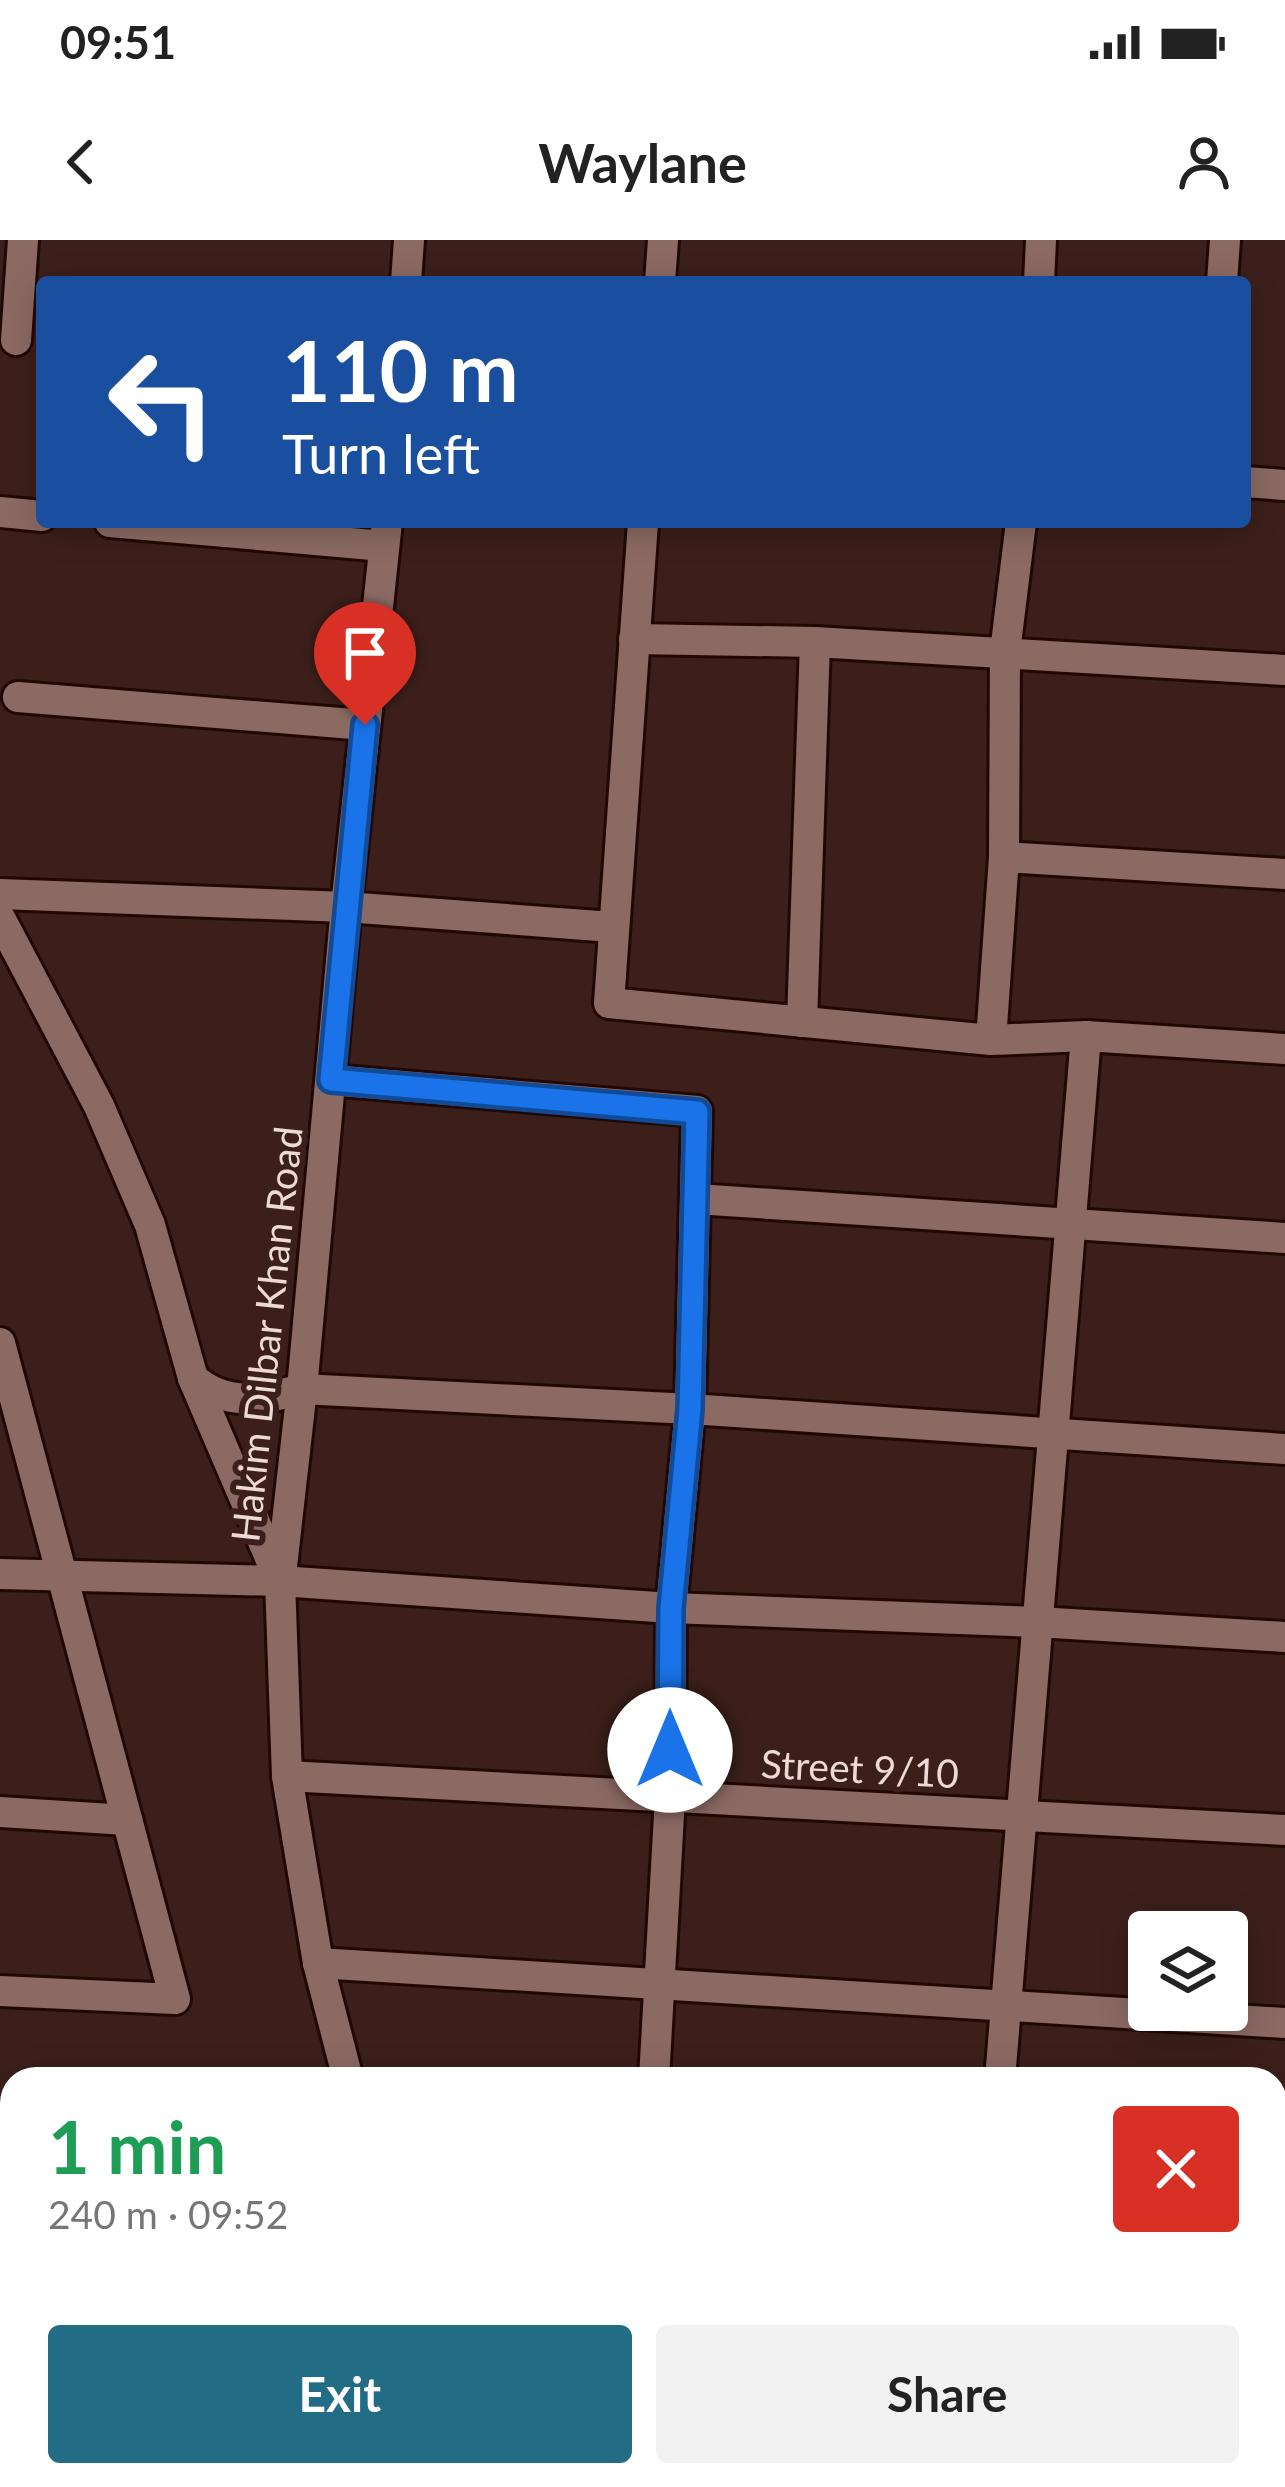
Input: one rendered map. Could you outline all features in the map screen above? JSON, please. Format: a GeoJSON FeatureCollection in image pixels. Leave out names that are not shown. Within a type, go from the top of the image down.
{"type":"FeatureCollection","features":[{"type":"Feature","properties":{"kind":"street"},"geometry":{"type":"LineString","coordinates":[[19,340],[23,240]]}},
{"type":"Feature","properties":{"kind":"street"},"geometry":{"type":"LineString","coordinates":[[406,276],[409,240]]}},
{"type":"Feature","properties":{"kind":"street"},"geometry":{"type":"LineString","coordinates":[[660,276],[663,240]]}},
{"type":"Feature","properties":{"kind":"street"},"geometry":{"type":"LineString","coordinates":[[1039,276],[1041,240]]}},
{"type":"Feature","properties":{"kind":"street"},"geometry":{"type":"LineString","coordinates":[[1222,276],[1225,240]]}},
{"type":"Feature","properties":{"kind":"street"},"geometry":{"type":"LineString","coordinates":[[1251,482],[1285,485]]}},
{"type":"Feature","properties":{"kind":"street"},"geometry":{"type":"LineString","coordinates":[[0,512],[36,515]]}},
{"type":"Feature","properties":{"kind":"street"},"geometry":{"type":"LineString","coordinates":[[248,528],[386,534]]}},
{"type":"Feature","properties":{"kind":"street"},"geometry":{"type":"LineString","coordinates":[[643,528],[609,1004],[991,1040],[1086,1036],[1285,1049]]}},
{"type":"Feature","properties":{"kind":"street"},"geometry":{"type":"LineString","coordinates":[[991,1040],[1004,857],[1005,652],[1020,528]]}},
{"type":"Feature","properties":{"kind":"street","name":"Hakim Dilbar Khan Road"},"geometry":{"type":"LineString","coordinates":[[280,1581],[386,534]]}},
{"type":"Feature","properties":{"kind":"street"},"geometry":{"type":"LineString","coordinates":[[634,639],[815,642],[1285,670]]}},
{"type":"Feature","properties":{"kind":"street"},"geometry":{"type":"LineString","coordinates":[[802,1022],[815,642]]}},
{"type":"Feature","properties":{"kind":"street"},"geometry":{"type":"LineString","coordinates":[[18,697],[365,725]]}},
{"type":"Feature","properties":{"kind":"street"},"geometry":{"type":"LineString","coordinates":[[1004,857],[1285,874]]}},
{"type":"Feature","properties":{"kind":"street"},"geometry":{"type":"LineString","coordinates":[[0,894],[346,907],[612,927]]}},
{"type":"Feature","properties":{"kind":"street"},"geometry":{"type":"LineString","coordinates":[[0,918],[99,1106],[150,1225],[193,1378],[280,1581],[287,1776],[319,1963],[345,2067]]}},
{"type":"Feature","properties":{"kind":"street"},"geometry":{"type":"LineString","coordinates":[[1001,2067],[1086,1036]]}},
{"type":"Feature","properties":{"kind":"street"},"geometry":{"type":"LineString","coordinates":[[331,1080],[697,1112],[690,1409],[671,1608],[670,1797],[655,2067]]}},
{"type":"Feature","properties":{"kind":"street"},"geometry":{"type":"LineString","coordinates":[[696,1199],[1285,1238]]}},
{"type":"Feature","properties":{"kind":"street"},"geometry":{"type":"LineString","coordinates":[[0,1343],[175,1999],[0,1991]]}},
{"type":"Feature","properties":{"kind":"street"},"geometry":{"type":"LineString","coordinates":[[193,1378],[206,1390],[235,1399],[271,1398],[302,1389],[1285,1448]]}},
{"type":"Feature","properties":{"kind":"street"},"geometry":{"type":"LineString","coordinates":[[0,1574],[280,1581],[671,1608],[1285,1636]]}},
{"type":"Feature","properties":{"kind":"street","name":"Street 9/10"},"geometry":{"type":"LineString","coordinates":[[287,1776],[1285,1830]]}},
{"type":"Feature","properties":{"kind":"street"},"geometry":{"type":"LineString","coordinates":[[0,1811],[127,1820]]}},
{"type":"Feature","properties":{"kind":"street"},"geometry":{"type":"LineString","coordinates":[[319,1963],[1285,2023]]}},
{"type":"Feature","properties":{"kind":"route"},"geometry":{"type":"LineString","coordinates":[[365,725],[331,1080],[697,1112],[690,1409],[671,1608],[670,1750]]}}]}
